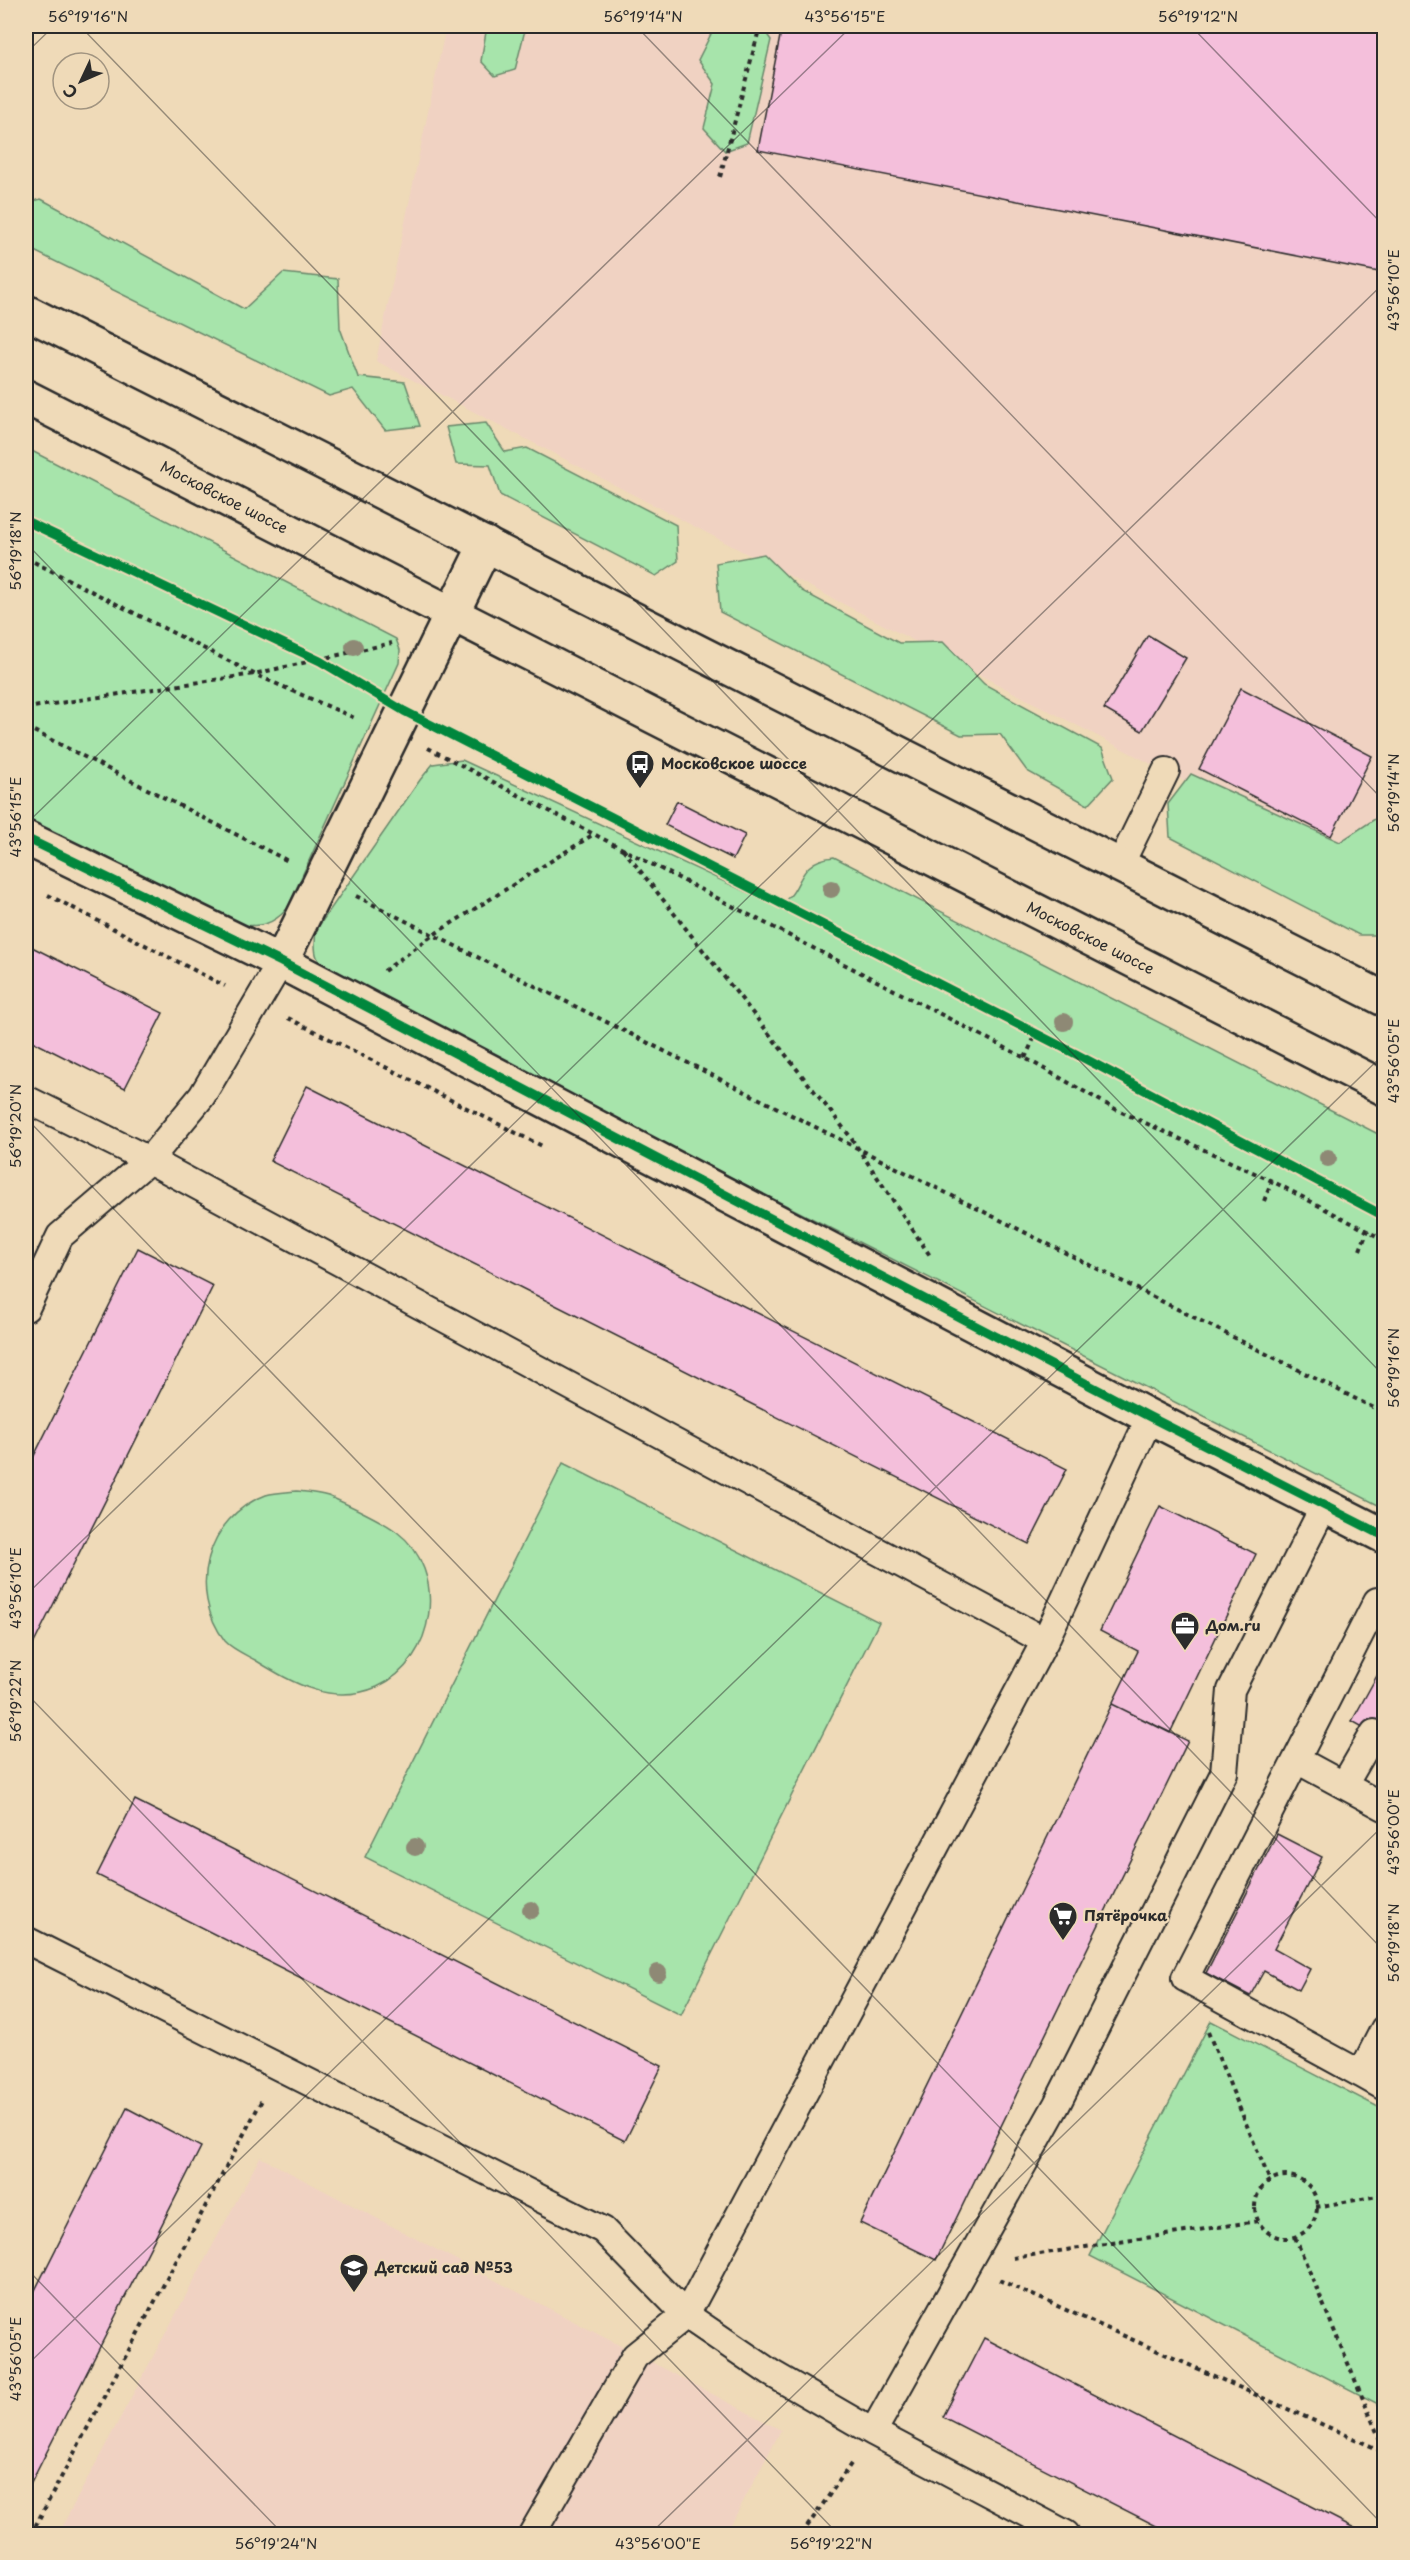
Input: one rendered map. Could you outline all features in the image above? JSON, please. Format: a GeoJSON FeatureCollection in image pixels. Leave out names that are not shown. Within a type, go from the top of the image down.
{"type":"FeatureCollection","features":[{"type":"Feature","properties":{"kind":"main road"},"geometry":{"type":"LineString","coordinates":[[26,312],[1384,999]]}},
{"type":"Feature","properties":{"kind":"main road","name":"Московское шоссе"},"geometry":{"type":"LineString","coordinates":[[26,397],[1384,1088]]}},
{"type":"Feature","properties":{"kind":"main road"},"geometry":{"type":"LineString","coordinates":[[281,962],[486,544]]}},
{"type":"Feature","properties":{"kind":"main road"},"geometry":{"type":"LineString","coordinates":[[26,838],[281,962],[1150,1417],[1384,1536]]}},
{"type":"Feature","properties":{"kind":"lane"},"geometry":{"type":"LineString","coordinates":[[1120,865],[1166,771]]}},
{"type":"Feature","properties":{"kind":"lane"},"geometry":{"type":"LineString","coordinates":[[26,1308],[60,1236],[149,1160],[202,1096],[281,962]]}},
{"type":"Feature","properties":{"kind":"lane"},"geometry":{"type":"LineString","coordinates":[[26,1099],[149,1160],[1045,1641]]}},
{"type":"Feature","properties":{"kind":"lane"},"geometry":{"type":"LineString","coordinates":[[532,2535],[635,2356],[686,2315],[1045,1641],[1150,1417]]}},
{"type":"Feature","properties":{"kind":"lane"},"geometry":{"type":"LineString","coordinates":[[873,2432],[1057,2104],[1224,1773],[1231,1689],[1324,1506]]}},
{"type":"Feature","properties":{"kind":"lane"},"geometry":{"type":"LineString","coordinates":[[1377,1601],[1185,1978],[1384,2087]]}},
{"type":"Feature","properties":{"kind":"lane"},"geometry":{"type":"LineString","coordinates":[[1344,1785],[1374,1733]]}},
{"type":"Feature","properties":{"kind":"lane"},"geometry":{"type":"LineString","coordinates":[[1297,1760],[1384,1807]]}},
{"type":"Feature","properties":{"kind":"lane"},"geometry":{"type":"LineString","coordinates":[[26,1940],[603,2230],[686,2315],[771,2373],[873,2432],[1066,2535]]}},
{"type":"Feature","properties":{"kind":"lane"},"geometry":{"type":"LineString","coordinates":[[1361,2074],[1384,2029]]}},
{"type":"Feature","properties":{"kind":"path"},"geometry":{"type":"LineString","coordinates":[[720,177],[760,26]]}},
{"type":"Feature","properties":{"kind":"path"},"geometry":{"type":"LineString","coordinates":[[26,558],[254,674],[391,735],[425,746],[1025,1058],[1117,1110],[1272,1181],[1384,1240]]}},
{"type":"Feature","properties":{"kind":"path"},"geometry":{"type":"LineString","coordinates":[[26,708],[254,674],[392,643]]}},
{"type":"Feature","properties":{"kind":"path"},"geometry":{"type":"LineString","coordinates":[[299,651],[330,667]]}},
{"type":"Feature","properties":{"kind":"path"},"geometry":{"type":"LineString","coordinates":[[26,727],[322,879],[1384,1413]]}},
{"type":"Feature","properties":{"kind":"path"},"geometry":{"type":"LineString","coordinates":[[305,1026],[433,935],[594,834]]}},
{"type":"Feature","properties":{"kind":"path"},"geometry":{"type":"LineString","coordinates":[[622,848],[860,1149],[938,1267]]}},
{"type":"Feature","properties":{"kind":"path"},"geometry":{"type":"LineString","coordinates":[[1026,1028],[1046,1039]]}},
{"type":"Feature","properties":{"kind":"path"},"geometry":{"type":"LineString","coordinates":[[1025,1058],[1036,1034]]}},
{"type":"Feature","properties":{"kind":"path"},"geometry":{"type":"LineString","coordinates":[[1264,1201],[1272,1181]]}},
{"type":"Feature","properties":{"kind":"path"},"geometry":{"type":"LineString","coordinates":[[1360,1250],[1368,1230]]}},
{"type":"Feature","properties":{"kind":"path"},"geometry":{"type":"LineString","coordinates":[[1185,1978],[1270,2181]]}},
{"type":"Feature","properties":{"kind":"path"},"geometry":{"type":"LineString","coordinates":[[31,2535],[279,2068]]}},
{"type":"Feature","properties":{"kind":"path"},"geometry":{"type":"LineString","coordinates":[[1276,2176],[1293,2176],[1307,2184],[1316,2198],[1316,2214],[1309,2229],[1295,2237],[1278,2238],[1264,2230],[1258,2221],[1255,2200],[1263,2185],[1270,2181],[1276,2176]]}},
{"type":"Feature","properties":{"kind":"path"},"geometry":{"type":"LineString","coordinates":[[1316,2207],[1384,2195]]}},
{"type":"Feature","properties":{"kind":"path"},"geometry":{"type":"LineString","coordinates":[[965,2265],[1258,2221]]}},
{"type":"Feature","properties":{"kind":"path"},"geometry":{"type":"LineString","coordinates":[[1295,2237],[1384,2450]]}},
{"type":"Feature","properties":{"kind":"path"},"geometry":{"type":"LineString","coordinates":[[965,2265],[1384,2450]]}},
{"type":"Feature","properties":{"kind":"path"},"geometry":{"type":"LineString","coordinates":[[802,2535],[873,2432]]}},
{"type":"Feature","properties":{"kind":"shaded area"},"geometry":{"type":"Polygon","coordinates":[[[446,26],[1384,26],[1384,885],[376,361],[446,26]]]}},
{"type":"Feature","properties":{"kind":"shaded area","name":"Детский сад №53"},"geometry":{"type":"Polygon","coordinates":[[[260,2157],[781,2430],[726,2534],[58,2534],[260,2157]]]}},
{"type":"Feature","properties":{"kind":"green space"},"geometry":{"type":"Polygon","coordinates":[[[487,26],[526,26],[515,70],[495,76],[481,61],[487,26]]]}},
{"type":"Feature","properties":{"kind":"green space"},"geometry":{"type":"Polygon","coordinates":[[[715,26],[761,26],[771,40],[747,143],[725,151],[704,128],[715,84],[698,60],[715,26]]]}},
{"type":"Feature","properties":{"kind":"green space"},"geometry":{"type":"Polygon","coordinates":[[[41,199],[244,309],[283,273],[338,279],[340,328],[358,377],[405,382],[420,426],[385,430],[353,389],[329,396],[26,247],[26,203],[41,199]]]}},
{"type":"Feature","properties":{"kind":"green space"},"geometry":{"type":"Polygon","coordinates":[[[486,423],[505,452],[527,448],[676,525],[678,561],[656,576],[500,495],[490,465],[456,464],[446,427],[486,423]]]}},
{"type":"Feature","properties":{"kind":"green space"},"geometry":{"type":"Polygon","coordinates":[[[26,448],[396,639],[400,650],[399,663],[287,909],[271,922],[254,926],[239,925],[26,820],[26,448]]]}},
{"type":"Feature","properties":{"kind":"green space"},"geometry":{"type":"Polygon","coordinates":[[[764,554],[802,591],[899,643],[943,642],[984,684],[1102,748],[1113,778],[1088,805],[1027,771],[1000,734],[961,735],[720,612],[716,563],[764,554]]]}},
{"type":"Feature","properties":{"kind":"green space"},"geometry":{"type":"Polygon","coordinates":[[[462,760],[772,904],[790,896],[810,866],[820,860],[834,857],[1384,1137],[1384,1508],[335,977],[319,962],[315,952],[316,930],[433,764],[462,760]]]}},
{"type":"Feature","properties":{"kind":"green space"},"geometry":{"type":"Polygon","coordinates":[[[1191,774],[1340,842],[1384,813],[1384,935],[1359,935],[1170,837],[1168,804],[1191,774]]]}},
{"type":"Feature","properties":{"kind":"green space"},"geometry":{"type":"Polygon","coordinates":[[[563,1463],[879,1622],[681,2015],[365,1857],[563,1463]]]}},
{"type":"Feature","properties":{"kind":"green space"},"geometry":{"type":"Polygon","coordinates":[[[297,1491],[328,1496],[364,1512],[391,1528],[413,1549],[424,1569],[429,1591],[429,1614],[423,1637],[412,1657],[397,1674],[377,1687],[344,1694],[314,1690],[299,1684],[231,1647],[213,1621],[207,1600],[205,1579],[209,1558],[217,1538],[229,1520],[245,1506],[266,1495],[297,1491]]]}},
{"type":"Feature","properties":{"kind":"green space"},"geometry":{"type":"Polygon","coordinates":[[[1211,2021],[1384,2110],[1384,2395],[1380,2405],[1090,2256],[1211,2021]]]}},
{"type":"Feature","properties":{"kind":"building"},"geometry":{"type":"Polygon","coordinates":[[[782,26],[1384,26],[1384,273],[758,150],[782,26]]]}},
{"type":"Feature","properties":{"kind":"building"},"geometry":{"type":"Polygon","coordinates":[[[1148,635],[1186,658],[1142,731],[1104,709],[1148,635]]]}},
{"type":"Feature","properties":{"kind":"building"},"geometry":{"type":"Polygon","coordinates":[[[1241,688],[1372,756],[1331,836],[1199,769],[1241,688]]]}},
{"type":"Feature","properties":{"kind":"building"},"geometry":{"type":"Polygon","coordinates":[[[677,801],[745,835],[733,859],[665,825],[677,801]]]}},
{"type":"Feature","properties":{"kind":"building"},"geometry":{"type":"Polygon","coordinates":[[[26,944],[163,1013],[125,1088],[26,1038],[26,944]]]}},
{"type":"Feature","properties":{"kind":"building"},"geometry":{"type":"Polygon","coordinates":[[[307,1086],[1067,1469],[1029,1544],[270,1161],[307,1086]]]}},
{"type":"Feature","properties":{"kind":"building"},"geometry":{"type":"Polygon","coordinates":[[[138,1248],[213,1286],[26,1659],[26,1472],[138,1248]]]}},
{"type":"Feature","properties":{"kind":"building"},"geometry":{"type":"Polygon","coordinates":[[[1160,1506],[1256,1554],[1170,1733],[1112,1704],[1138,1651],[1100,1631],[1160,1506]]]}},
{"type":"Feature","properties":{"kind":"building"},"geometry":{"type":"Polygon","coordinates":[[[1384,1663],[1384,1739],[1352,1721],[1384,1663]]]}},
{"type":"Feature","properties":{"kind":"building"},"geometry":{"type":"Polygon","coordinates":[[[1112,1704],[1188,1741],[936,2260],[860,2223],[1112,1704]]]}},
{"type":"Feature","properties":{"kind":"building"},"geometry":{"type":"Polygon","coordinates":[[[135,1800],[662,2066],[625,2141],[97,1875],[135,1800]]]}},
{"type":"Feature","properties":{"kind":"building"},"geometry":{"type":"Polygon","coordinates":[[[1277,1834],[1322,1857],[1274,1949],[1310,1969],[1299,1990],[1264,1971],[1250,1996],[1206,1973],[1277,1834]]]}},
{"type":"Feature","properties":{"kind":"building"},"geometry":{"type":"Polygon","coordinates":[[[127,2108],[201,2147],[26,2493],[26,2308],[127,2108]]]}},
{"type":"Feature","properties":{"kind":"building"},"geometry":{"type":"Polygon","coordinates":[[[984,2338],[1366,2534],[1172,2534],[943,2417],[984,2338]]]}},
{"type":"Feature","properties":{"kind":"cycle path"},"geometry":{"type":"LineString","coordinates":[[26,521],[320,661],[404,711],[1076,1054],[1384,1216]]}},
{"type":"Feature","properties":{"kind":"cycle path"},"geometry":{"type":"LineString","coordinates":[[26,838],[281,962],[1150,1417],[1384,1536]]}},
{"type":"Feature","properties":{"kind":"place","name":"Московское шоссе"},"geometry":{"type":"Point","coordinates":[640,790]}},
{"type":"Feature","properties":{"kind":"place","name":"Дом.ru"},"geometry":{"type":"Point","coordinates":[1185,1652]}},
{"type":"Feature","properties":{"kind":"place","name":"Пятёрочка"},"geometry":{"type":"Point","coordinates":[1063,1942]}},
{"type":"Feature","properties":{"kind":"place","name":"Детский сад №53"},"geometry":{"type":"Point","coordinates":[354,2294]}}]}
